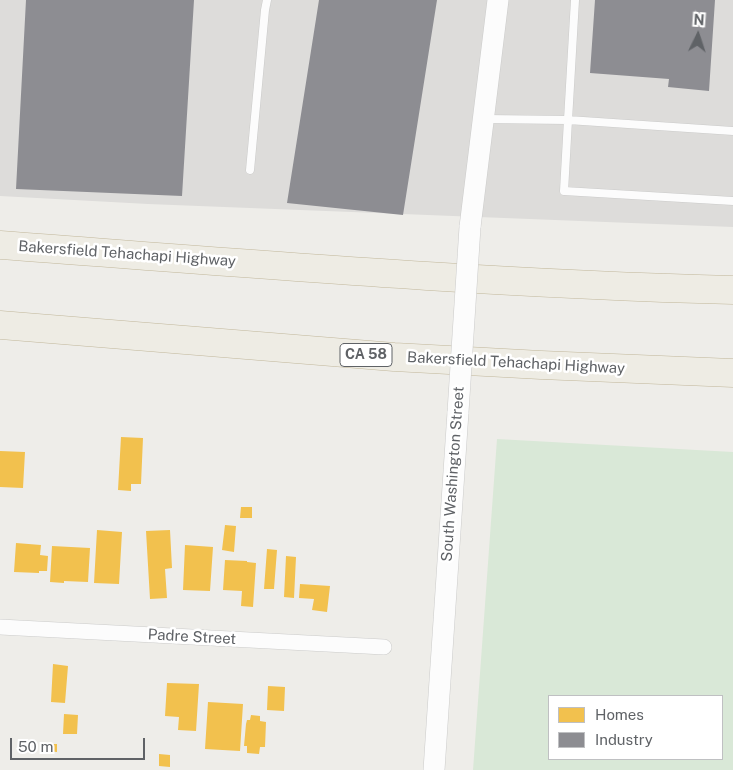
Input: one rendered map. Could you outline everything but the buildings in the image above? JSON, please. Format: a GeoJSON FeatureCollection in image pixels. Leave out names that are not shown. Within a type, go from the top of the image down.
{"type":"FeatureCollection","features":[{"type":"Feature","properties":{"kind":"highway","name":"Bakersfield Tehachapi Highway"},"geometry":{"type":"LineString","coordinates":[[0,245],[412,276],[733,290]]}},
{"type":"Feature","properties":{"kind":"highway","name":"Bakersfield Tehachapi Highway"},"geometry":{"type":"LineString","coordinates":[[0,325],[394,357],[551,366],[733,373]]}},
{"type":"Feature","properties":{"kind":"street","name":"South Washington Street"},"geometry":{"type":"LineString","coordinates":[[434,770],[470,227],[498,0]]}},
{"type":"Feature","properties":{"kind":"street","name":"Padre Street"},"geometry":{"type":"LineString","coordinates":[[0,627],[384,647]]}},
{"type":"Feature","properties":{"kind":"lane"},"geometry":{"type":"LineString","coordinates":[[250,170],[267,0]]}},
{"type":"Feature","properties":{"kind":"lane"},"geometry":{"type":"LineString","coordinates":[[575,0],[564,191],[733,201]]}},
{"type":"Feature","properties":{"kind":"lane"},"geometry":{"type":"LineString","coordinates":[[483,119],[568,120],[733,131]]}},
{"type":"Feature","properties":{"kind":"shaded area"},"geometry":{"type":"Polygon","coordinates":[[[0,0],[733,0],[733,227],[148,204],[0,196],[0,0]]]}},
{"type":"Feature","properties":{"kind":"green space"},"geometry":{"type":"Polygon","coordinates":[[[497,439],[733,452],[733,770],[473,770],[497,439]]]}}]}
